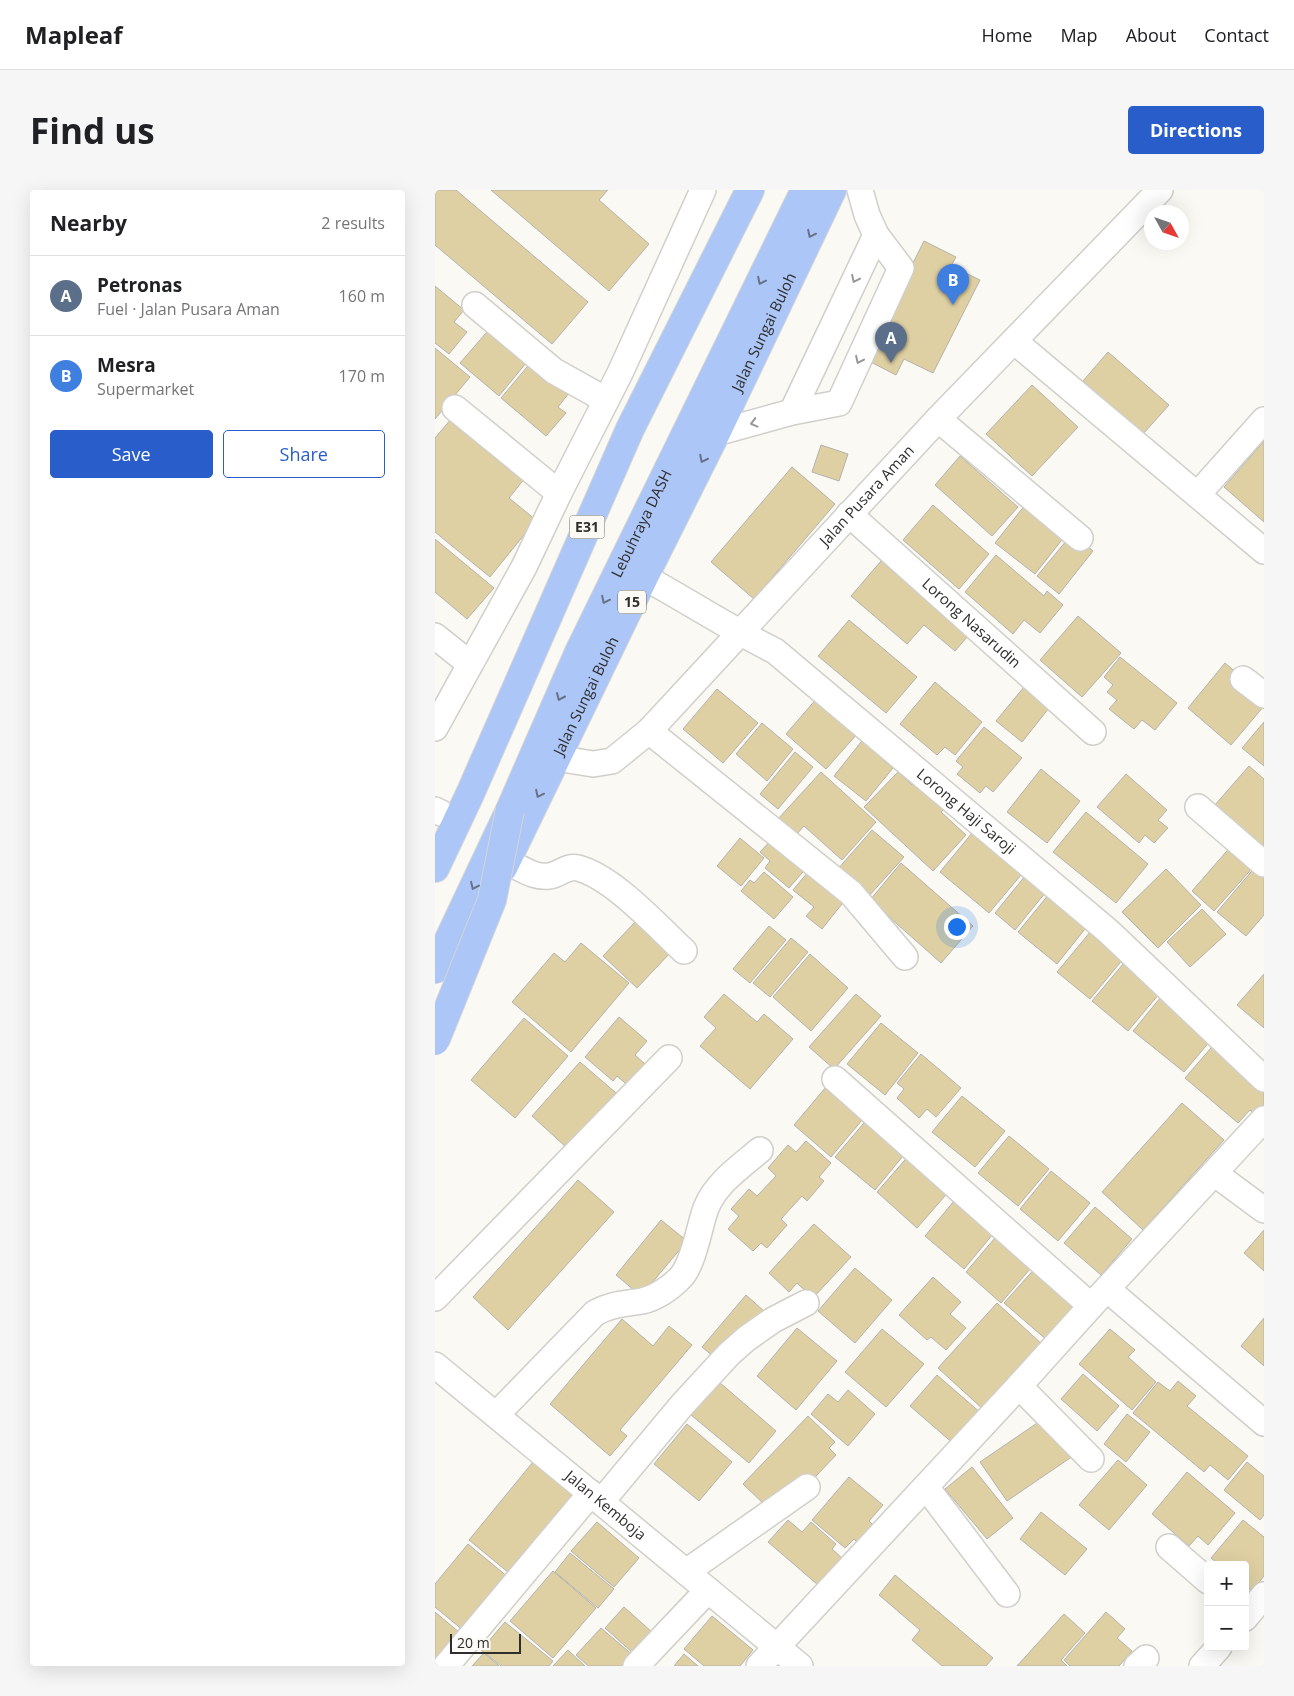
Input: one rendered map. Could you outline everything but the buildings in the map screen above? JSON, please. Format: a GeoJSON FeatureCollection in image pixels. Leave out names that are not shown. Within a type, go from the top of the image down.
{"type":"FeatureCollection","features":[{"type":"Feature","properties":{"kind":"highway"},"geometry":{"type":"LineString","coordinates":[[437,816],[565,555],[732,190]]}},
{"type":"Feature","properties":{"kind":"highway","name":"E31"},"geometry":{"type":"LineString","coordinates":[[435,868],[470,794],[630,429],[750,190]]}},
{"type":"Feature","properties":{"kind":"highway","name":"Lebuhraya DASH"},"geometry":{"type":"LineString","coordinates":[[435,968],[510,810],[579,652],[805,190]]}},
{"type":"Feature","properties":{"kind":"highway","name":"Jalan Sungai Buloh"},"geometry":{"type":"LineString","coordinates":[[435,1015],[556,758],[716,433],[832,190]]}},
{"type":"Feature","properties":{"kind":"highway"},"geometry":{"type":"LineString","coordinates":[[435,848],[470,794]]}},
{"type":"Feature","properties":{"kind":"highway"},"geometry":{"type":"LineString","coordinates":[[435,1041],[493,900],[510,810]]}},
{"type":"Feature","properties":{"kind":"street"},"geometry":{"type":"LineString","coordinates":[[435,728],[524,567],[559,492],[606,400],[703,190]]}},
{"type":"Feature","properties":{"kind":"street"},"geometry":{"type":"LineString","coordinates":[[716,433],[792,412],[839,403],[901,268],[876,235],[867,215],[860,190]]}},
{"type":"Feature","properties":{"kind":"street","name":"Jalan Pusara Aman"},"geometry":{"type":"LineString","coordinates":[[556,758],[593,764],[612,760],[649,731],[937,418],[1160,190]]}},
{"type":"Feature","properties":{"kind":"street"},"geometry":{"type":"LineString","coordinates":[[792,412],[876,235]]}},
{"type":"Feature","properties":{"kind":"street"},"geometry":{"type":"LineString","coordinates":[[475,305],[554,371],[606,400]]}},
{"type":"Feature","properties":{"kind":"street"},"geometry":{"type":"LineString","coordinates":[[1014,341],[1264,551]]}},
{"type":"Feature","properties":{"kind":"street"},"geometry":{"type":"LineString","coordinates":[[455,408],[559,492]]}},
{"type":"Feature","properties":{"kind":"street"},"geometry":{"type":"LineString","coordinates":[[937,418],[1079,538]]}},
{"type":"Feature","properties":{"kind":"street"},"geometry":{"type":"LineString","coordinates":[[1198,494],[1264,420]]}},
{"type":"Feature","properties":{"kind":"street","name":"Lorong Nasarudin"},"geometry":{"type":"LineString","coordinates":[[849,514],[1093,732]]}},
{"type":"Feature","properties":{"kind":"street","name":"Lorong Haji Saroji"},"geometry":{"type":"LineString","coordinates":[[644,576],[739,634],[775,651],[1108,931],[1264,1078]]}},
{"type":"Feature","properties":{"kind":"street"},"geometry":{"type":"LineString","coordinates":[[435,636],[470,664]]}},
{"type":"Feature","properties":{"kind":"street"},"geometry":{"type":"LineString","coordinates":[[1243,679],[1264,695]]}},
{"type":"Feature","properties":{"kind":"street"},"geometry":{"type":"LineString","coordinates":[[649,731],[851,893],[905,957]]}},
{"type":"Feature","properties":{"kind":"street"},"geometry":{"type":"LineString","coordinates":[[1198,807],[1264,864]]}},
{"type":"Feature","properties":{"kind":"street"},"geometry":{"type":"LineString","coordinates":[[506,862],[532,875],[551,876],[564,869],[577,868],[594,875],[615,888],[684,950]]}},
{"type":"Feature","properties":{"kind":"street"},"geometry":{"type":"LineString","coordinates":[[435,1298],[669,1058]]}},
{"type":"Feature","properties":{"kind":"street"},"geometry":{"type":"LineString","coordinates":[[835,1079],[1099,1298],[1264,1423]]}},
{"type":"Feature","properties":{"kind":"street"},"geometry":{"type":"LineString","coordinates":[[759,1666],[1264,1119]]}},
{"type":"Feature","properties":{"kind":"street"},"geometry":{"type":"LineString","coordinates":[[496,1415],[595,1313],[607,1306],[645,1300],[665,1290],[681,1278],[688,1268],[706,1208],[713,1194],[724,1180],[761,1150]]}},
{"type":"Feature","properties":{"kind":"street"},"geometry":{"type":"LineString","coordinates":[[1214,1173],[1264,1210]]}},
{"type":"Feature","properties":{"kind":"street"},"geometry":{"type":"LineString","coordinates":[[446,1666],[596,1498],[729,1354],[773,1320],[806,1303]]}},
{"type":"Feature","properties":{"kind":"street","name":"Jalan Kemboja"},"geometry":{"type":"LineString","coordinates":[[435,1365],[800,1666]]}},
{"type":"Feature","properties":{"kind":"street"},"geometry":{"type":"LineString","coordinates":[[1019,1386],[1091,1459]]}},
{"type":"Feature","properties":{"kind":"street"},"geometry":{"type":"LineString","coordinates":[[926,1487],[1007,1594]]}},
{"type":"Feature","properties":{"kind":"street"},"geometry":{"type":"LineString","coordinates":[[686,1572],[807,1488]]}},
{"type":"Feature","properties":{"kind":"street"},"geometry":{"type":"LineString","coordinates":[[1169,1547],[1204,1577]]}},
{"type":"Feature","properties":{"kind":"street"},"geometry":{"type":"LineString","coordinates":[[636,1666],[708,1590]]}},
{"type":"Feature","properties":{"kind":"street"},"geometry":{"type":"LineString","coordinates":[[1249,1612],[1264,1595]]}},
{"type":"Feature","properties":{"kind":"street"},"geometry":{"type":"LineString","coordinates":[[1202,1666],[1215,1651]]}},
{"type":"Feature","properties":{"kind":"place","name":"Mesra"},"geometry":{"type":"Point","coordinates":[953,305]}},
{"type":"Feature","properties":{"kind":"place","name":"Petronas"},"geometry":{"type":"Point","coordinates":[891,363]}}]}
